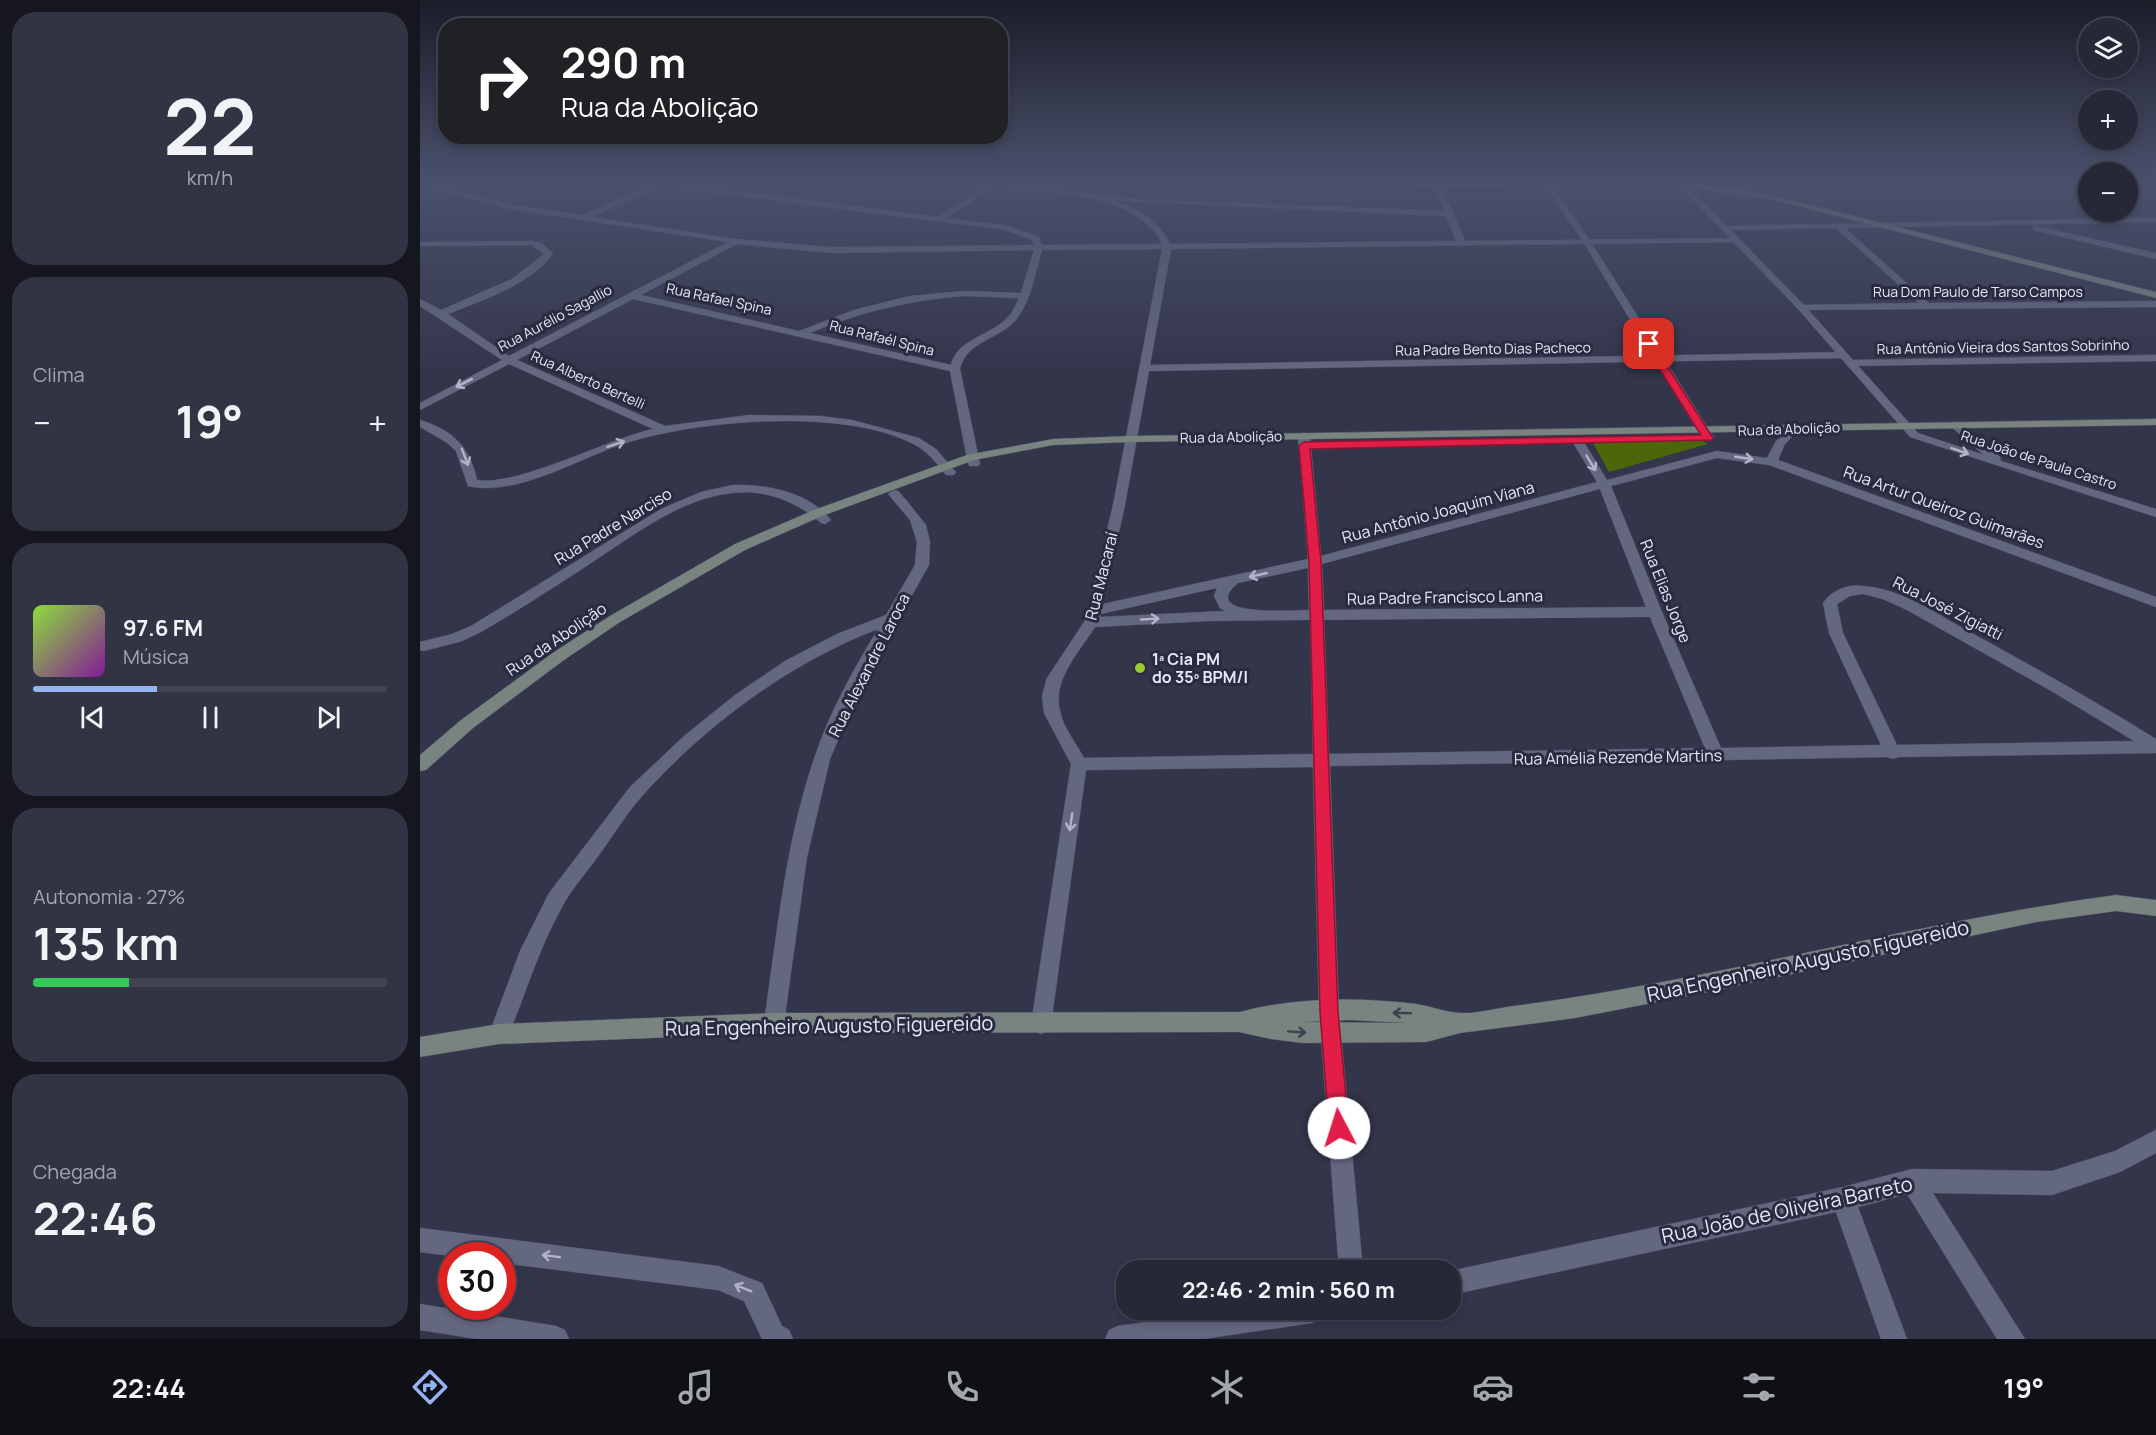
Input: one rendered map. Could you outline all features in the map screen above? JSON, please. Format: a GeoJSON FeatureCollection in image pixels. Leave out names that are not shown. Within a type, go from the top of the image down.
{"type":"FeatureCollection","features":[{"type":"Feature","properties":{"kind":"main road"},"geometry":{"type":"LineString","coordinates":[[1960,244],[2156,295]]}},
{"type":"Feature","properties":{"kind":"main road","name":"Rua da Abolição"},"geometry":{"type":"LineString","coordinates":[[1304,441],[1578,441],[1906,425],[2156,422]]}},
{"type":"Feature","properties":{"kind":"main road","name":"Rua da Abolição"},"geometry":{"type":"LineString","coordinates":[[420,765],[467,724],[559,656],[643,603],[723,559],[821,517],[972,461],[1039,451],[1129,443],[2156,431]]}},
{"type":"Feature","properties":{"kind":"main road","name":"Rua da Abolição"},"geometry":{"type":"LineString","coordinates":[[821,517],[894,494],[948,469]]}},
{"type":"Feature","properties":{"kind":"main road","name":"Rua Engenheiro Augusto Figuereido"},"geometry":{"type":"LineString","coordinates":[[420,1047],[499,1034],[774,1023],[1239,1022],[1257,1028],[1300,1033],[1330,1022],[1415,1033],[1445,1030],[1460,1023],[1575,1008],[1698,985],[2036,914],[2116,903],[2156,908]]}},
{"type":"Feature","properties":{"kind":"street"},"geometry":{"type":"LineString","coordinates":[[441,314],[529,272],[549,254],[546,249],[535,244]]}},
{"type":"Feature","properties":{"kind":"street","name":"Rua Aurélio Sagallio"},"geometry":{"type":"LineString","coordinates":[[420,406],[729,244]]}},
{"type":"Feature","properties":{"kind":"street"},"geometry":{"type":"LineString","coordinates":[[773,244],[831,250],[1390,244]]}},
{"type":"Feature","properties":{"kind":"street"},"geometry":{"type":"LineString","coordinates":[[972,461],[955,369],[956,359],[962,351],[1007,324],[1016,316],[1039,248],[1038,244]]}},
{"type":"Feature","properties":{"kind":"street"},"geometry":{"type":"LineString","coordinates":[[1589,244],[1705,435]]}},
{"type":"Feature","properties":{"kind":"street"},"geometry":{"type":"LineString","coordinates":[[1740,244],[1801,307],[1914,435]]}},
{"type":"Feature","properties":{"kind":"street"},"geometry":{"type":"LineString","coordinates":[[1859,244],[1927,306]]}},
{"type":"Feature","properties":{"kind":"street"},"geometry":{"type":"LineString","coordinates":[[2107,244],[2156,256]]}},
{"type":"Feature","properties":{"kind":"street","name":"Rua Macaraí"},"geometry":{"type":"LineString","coordinates":[[1079,764],[1052,713],[1050,696],[1055,678],[1093,616],[1119,505],[1167,246]]}},
{"type":"Feature","properties":{"kind":"street"},"geometry":{"type":"LineString","coordinates":[[802,333],[855,312],[914,297],[959,292],[1023,296]]}},
{"type":"Feature","properties":{"kind":"street","name":"Rua Rafael Spina"},"geometry":{"type":"LineString","coordinates":[[630,295],[802,333]]}},
{"type":"Feature","properties":{"kind":"street","name":"Rua Alberto Bertelli"},"geometry":{"type":"LineString","coordinates":[[420,302],[508,360],[664,430]]}},
{"type":"Feature","properties":{"kind":"street","name":"Rua Dom Paulo de Tarso Campos"},"geometry":{"type":"LineString","coordinates":[[1801,307],[2156,304]]}},
{"type":"Feature","properties":{"kind":"street","name":"Rua Rafaél Spina"},"geometry":{"type":"LineString","coordinates":[[802,333],[955,369]]}},
{"type":"Feature","properties":{"kind":"street","name":"Rua Antônio Vieira dos Santos Sobrinho"},"geometry":{"type":"LineString","coordinates":[[1848,359],[2156,358]]}},
{"type":"Feature","properties":{"kind":"street","name":"Rua Padre Bento Dias Pacheco"},"geometry":{"type":"LineString","coordinates":[[1143,368],[1658,359],[1848,359]]}},
{"type":"Feature","properties":{"kind":"street"},"geometry":{"type":"LineString","coordinates":[[420,423],[459,444],[469,467],[471,483],[487,486],[516,480],[620,442],[664,430],[746,419],[842,420],[907,437],[926,446],[948,469]]}},
{"type":"Feature","properties":{"kind":"street"},"geometry":{"type":"LineString","coordinates":[[1954,425],[2005,466]]}},
{"type":"Feature","properties":{"kind":"street","name":"Rua João de Paula Castro"},"geometry":{"type":"LineString","coordinates":[[1914,435],[2156,513]]}},
{"type":"Feature","properties":{"kind":"street"},"geometry":{"type":"LineString","coordinates":[[1771,462],[1786,436]]}},
{"type":"Feature","properties":{"kind":"street"},"geometry":{"type":"LineString","coordinates":[[1304,441],[1315,562],[1330,1022],[1350,1260]]}},
{"type":"Feature","properties":{"kind":"street","name":"Rua Elias Jorge"},"geometry":{"type":"LineString","coordinates":[[1578,441],[1604,484],[1654,612],[1717,756]]}},
{"type":"Feature","properties":{"kind":"street","name":"Rua Artur Queiroz Guimarães"},"geometry":{"type":"LineString","coordinates":[[1717,454],[1771,462],[2156,602]]}},
{"type":"Feature","properties":{"kind":"street","name":"Rua Antônio Joaquim Viana"},"geometry":{"type":"LineString","coordinates":[[1093,616],[1315,562],[1717,454]]}},
{"type":"Feature","properties":{"kind":"street","name":"Rua Padre Narciso"},"geometry":{"type":"LineString","coordinates":[[424,646],[474,630],[635,529],[697,497],[720,491],[751,488],[772,492],[821,517]]}},
{"type":"Feature","properties":{"kind":"street","name":"Rua Alexandre Laroca"},"geometry":{"type":"LineString","coordinates":[[774,1023],[809,803],[834,730],[891,618],[922,565],[926,544],[921,525],[894,494]]}},
{"type":"Feature","properties":{"kind":"street"},"geometry":{"type":"LineString","coordinates":[[1234,580],[1224,589],[1221,597],[1225,605],[1242,616]]}},
{"type":"Feature","properties":{"kind":"street","name":"Rua José Zigiatti"},"geometry":{"type":"LineString","coordinates":[[1893,753],[1836,633],[1830,603],[1841,592],[1861,590],[1878,593],[1913,608],[2052,683],[2156,747]]}},
{"type":"Feature","properties":{"kind":"street","name":"Rua Padre Francisco Lanna"},"geometry":{"type":"LineString","coordinates":[[1093,616],[1654,612]]}},
{"type":"Feature","properties":{"kind":"street"},"geometry":{"type":"LineString","coordinates":[[499,1034],[530,951],[556,899],[636,792],[690,740],[740,699],[790,665],[842,637],[891,618]]}},
{"type":"Feature","properties":{"kind":"street","name":"Rua Amélia Rezende Martins"},"geometry":{"type":"LineString","coordinates":[[1079,764],[1717,756],[2156,747]]}},
{"type":"Feature","properties":{"kind":"street"},"geometry":{"type":"LineString","coordinates":[[1041,1024],[1079,764]]}},
{"type":"Feature","properties":{"kind":"street","name":"Rua João de Oliveira Barreto"},"geometry":{"type":"LineString","coordinates":[[1461,1281],[1843,1199],[1912,1181],[2052,1184],[2120,1161],[2156,1141]]}},
{"type":"Feature","properties":{"kind":"street"},"geometry":{"type":"LineString","coordinates":[[1912,1181],[2012,1339]]}},
{"type":"Feature","properties":{"kind":"street"},"geometry":{"type":"LineString","coordinates":[[1843,1199],[1894,1339]]}},
{"type":"Feature","properties":{"kind":"street"},"geometry":{"type":"LineString","coordinates":[[420,1240],[718,1278],[753,1292],[773,1338]]}},
{"type":"Feature","properties":{"kind":"street"},"geometry":{"type":"LineString","coordinates":[[420,1317],[556,1339]]}},
{"type":"Feature","properties":{"kind":"street"},"geometry":{"type":"LineString","coordinates":[[1118,1339],[1245,1320]]}},
{"type":"Feature","properties":{"kind":"green space"},"geometry":{"type":"Polygon","coordinates":[[[1698,438],[1708,444],[1609,472],[1592,441],[1698,438]]]}},
{"type":"Feature","properties":{"kind":"place","name":"1ª Cia PM do 35º BPM/I"},"geometry":{"type":"Point","coordinates":[1140,668]}},
{"type":"Feature","properties":{"kind":"route"},"geometry":{"type":"LineString","coordinates":[[1339,1128],[1329,1012],[1315,562],[1304,446],[1708,438],[1649,344]]}}]}
